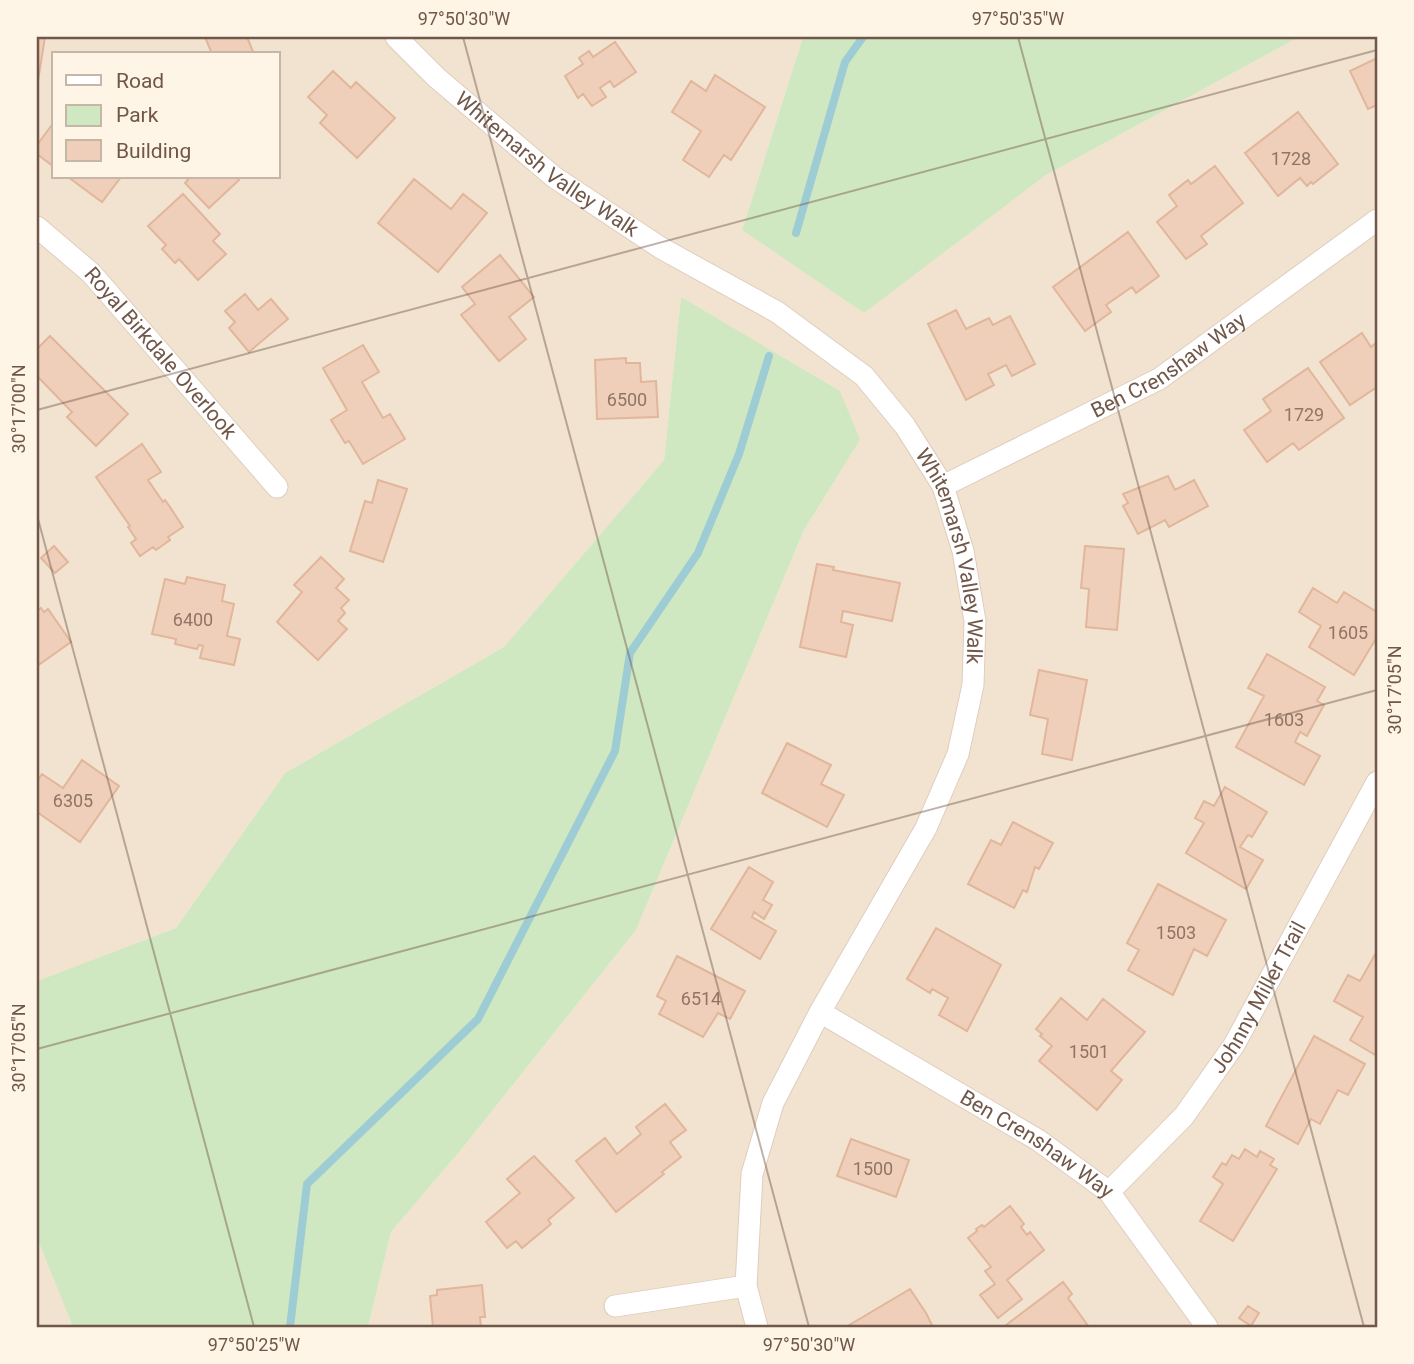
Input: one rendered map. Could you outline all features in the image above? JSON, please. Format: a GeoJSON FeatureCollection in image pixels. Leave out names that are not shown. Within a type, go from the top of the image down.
{"type":"FeatureCollection","features":[{"type":"Feature","properties":{"kind":"street","name":"Whitemarsh Valley Walk"},"geometry":{"type":"LineString","coordinates":[[396,37],[436,78],[554,177],[661,248],[777,312],[863,376],[905,426],[943,485],[963,551],[975,621],[973,685],[958,754],[926,828],[820,1012],[773,1102],[752,1174],[746,1286],[757,1327]]}},
{"type":"Feature","properties":{"kind":"street","name":"Ben Crenshaw Way"},"geometry":{"type":"LineString","coordinates":[[943,485],[1159,379],[1377,220]]}},
{"type":"Feature","properties":{"kind":"street","name":"Royal Birkdale Overlook"},"geometry":{"type":"LineString","coordinates":[[37,227],[91,273],[277,487]]}},
{"type":"Feature","properties":{"kind":"street","name":"Johnny Miller Trail"},"geometry":{"type":"LineString","coordinates":[[1109,1192],[1184,1116],[1234,1045],[1377,782]]}},
{"type":"Feature","properties":{"kind":"street","name":"Ben Crenshaw Way"},"geometry":{"type":"LineString","coordinates":[[820,1012],[1038,1140],[1109,1192],[1207,1327]]}},
{"type":"Feature","properties":{"kind":"street"},"geometry":{"type":"LineString","coordinates":[[615,1306],[746,1286]]}},
{"type":"Feature","properties":{"kind":"shaded area"},"geometry":{"type":"Polygon","coordinates":[[[37,37],[803,37],[742,230],[864,312],[1046,175],[1299,37],[1377,37],[1377,1327],[368,1327],[391,1232],[465,1145],[636,930],[804,530],[860,440],[681,298],[664,460],[504,647],[285,773],[176,928],[37,981],[37,37]]]}},
{"type":"Feature","properties":{"kind":"shaded area"},"geometry":{"type":"Polygon","coordinates":[[[37,1238],[73,1327],[37,1327],[37,1238]]]}},
{"type":"Feature","properties":{"kind":"green space"},"geometry":{"type":"Polygon","coordinates":[[[803,37],[1299,37],[1046,175],[864,313],[742,230],[803,37]]]}},
{"type":"Feature","properties":{"kind":"green space"},"geometry":{"type":"Polygon","coordinates":[[[681,297],[840,391],[860,440],[804,530],[636,930],[465,1145],[391,1232],[368,1327],[73,1327],[37,1238],[37,981],[176,928],[285,773],[504,647],[664,460],[681,297]]]}},
{"type":"Feature","properties":{"kind":"building"},"geometry":{"type":"Polygon","coordinates":[[[37,37],[45,37],[38,81],[37,80],[37,37]]]}},
{"type":"Feature","properties":{"kind":"building"},"geometry":{"type":"Polygon","coordinates":[[[205,37],[247,37],[253,52],[211,52],[205,37]]]}},
{"type":"Feature","properties":{"kind":"building"},"geometry":{"type":"Polygon","coordinates":[[[615,42],[636,72],[614,87],[610,81],[600,88],[606,97],[592,106],[583,94],[578,98],[565,76],[583,64],[579,58],[589,51],[593,57],[615,42]]]}},
{"type":"Feature","properties":{"kind":"building"},"geometry":{"type":"Polygon","coordinates":[[[1377,58],[1377,105],[1368,109],[1350,71],[1377,58]]]}},
{"type":"Feature","properties":{"kind":"building"},"geometry":{"type":"Polygon","coordinates":[[[333,71],[351,88],[356,82],[395,118],[357,158],[320,123],[327,115],[308,97],[333,71]]]}},
{"type":"Feature","properties":{"kind":"building"},"geometry":{"type":"Polygon","coordinates":[[[715,75],[765,107],[731,160],[724,155],[709,177],[683,160],[701,131],[672,112],[691,81],[706,91],[715,75]]]}},
{"type":"Feature","properties":{"kind":"building"},"geometry":{"type":"Polygon","coordinates":[[[1298,112],[1338,164],[1313,184],[1311,182],[1307,186],[1300,178],[1278,196],[1245,153],[1298,112]]]}},
{"type":"Feature","properties":{"kind":"building"},"geometry":{"type":"Polygon","coordinates":[[[52,125],[52,165],[37,154],[37,145],[52,125]]]}},
{"type":"Feature","properties":{"kind":"building"},"geometry":{"type":"Polygon","coordinates":[[[1215,166],[1243,203],[1201,236],[1207,244],[1186,259],[1157,222],[1177,206],[1169,195],[1188,180],[1191,184],[1215,166]]]}},
{"type":"Feature","properties":{"kind":"building"},"geometry":{"type":"Polygon","coordinates":[[[69,178],[120,178],[102,202],[69,178]]]}},
{"type":"Feature","properties":{"kind":"building"},"geometry":{"type":"Polygon","coordinates":[[[186,178],[239,180],[209,208],[185,183],[188,180],[186,178]]]}},
{"type":"Feature","properties":{"kind":"building"},"geometry":{"type":"Polygon","coordinates":[[[414,179],[451,209],[463,194],[487,213],[438,272],[378,223],[414,179]]]}},
{"type":"Feature","properties":{"kind":"building"},"geometry":{"type":"Polygon","coordinates":[[[183,194],[220,234],[213,241],[226,254],[198,280],[179,259],[175,263],[162,249],[166,245],[148,226],[183,194]]]}},
{"type":"Feature","properties":{"kind":"building"},"geometry":{"type":"Polygon","coordinates":[[[1128,232],[1159,276],[1136,293],[1132,287],[1106,305],[1111,312],[1085,331],[1053,287],[1128,232]]]}},
{"type":"Feature","properties":{"kind":"building"},"geometry":{"type":"Polygon","coordinates":[[[500,255],[534,297],[509,317],[526,339],[499,361],[461,315],[475,304],[462,287],[500,255]]]}},
{"type":"Feature","properties":{"kind":"building"},"geometry":{"type":"Polygon","coordinates":[[[245,294],[258,310],[271,299],[288,319],[249,352],[229,328],[235,322],[225,311],[245,294]]]}},
{"type":"Feature","properties":{"kind":"building"},"geometry":{"type":"Polygon","coordinates":[[[956,310],[966,329],[989,318],[993,325],[1010,316],[1035,364],[1012,376],[1006,365],[988,374],[994,385],[966,400],[928,324],[956,310]]]}},
{"type":"Feature","properties":{"kind":"building"},"geometry":{"type":"Polygon","coordinates":[[[1362,333],[1371,347],[1377,342],[1377,387],[1350,405],[1320,362],[1362,333]]]}},
{"type":"Feature","properties":{"kind":"building"},"geometry":{"type":"Polygon","coordinates":[[[50,336],[128,414],[96,446],[67,417],[72,412],[37,376],[37,349],[50,336]]]}},
{"type":"Feature","properties":{"kind":"building"},"geometry":{"type":"Polygon","coordinates":[[[363,345],[379,372],[362,382],[383,418],[390,414],[405,439],[363,464],[349,441],[345,443],[331,420],[347,410],[323,368],[363,345]]]}},
{"type":"Feature","properties":{"kind":"building"},"geometry":{"type":"Polygon","coordinates":[[[626,358],[626,363],[640,363],[641,382],[656,381],[658,417],[597,419],[595,360],[626,358]]]}},
{"type":"Feature","properties":{"kind":"building"},"geometry":{"type":"Polygon","coordinates":[[[1308,368],[1344,418],[1299,450],[1293,443],[1267,462],[1244,430],[1271,411],[1263,399],[1308,368]]]}},
{"type":"Feature","properties":{"kind":"building"},"geometry":{"type":"Polygon","coordinates":[[[142,444],[161,472],[148,480],[183,527],[168,537],[170,540],[156,550],[153,547],[140,556],[131,543],[136,539],[128,527],[130,526],[96,477],[142,444]]]}},
{"type":"Feature","properties":{"kind":"building"},"geometry":{"type":"Polygon","coordinates":[[[1168,476],[1175,490],[1194,480],[1208,506],[1169,527],[1165,520],[1138,534],[1123,506],[1128,503],[1123,494],[1168,476]]]}},
{"type":"Feature","properties":{"kind":"building"},"geometry":{"type":"Polygon","coordinates":[[[378,480],[407,489],[383,562],[350,551],[365,501],[372,503],[378,480]]]}},
{"type":"Feature","properties":{"kind":"building"},"geometry":{"type":"Polygon","coordinates":[[[54,546],[68,562],[55,573],[41,558],[54,546]]]}},
{"type":"Feature","properties":{"kind":"building"},"geometry":{"type":"Polygon","coordinates":[[[1085,546],[1124,549],[1117,630],[1086,627],[1089,589],[1081,588],[1085,546]]]}},
{"type":"Feature","properties":{"kind":"building"},"geometry":{"type":"Polygon","coordinates":[[[321,557],[344,579],[336,588],[349,600],[341,608],[345,613],[338,621],[347,629],[318,660],[277,622],[302,592],[294,585],[321,557]]]}},
{"type":"Feature","properties":{"kind":"building"},"geometry":{"type":"Polygon","coordinates":[[[817,564],[834,567],[833,570],[900,583],[892,621],[843,611],[841,622],[853,625],[846,657],[800,647],[817,564]]]}},
{"type":"Feature","properties":{"kind":"building"},"geometry":{"type":"Polygon","coordinates":[[[187,577],[225,585],[222,601],[234,604],[227,636],[240,639],[234,665],[200,658],[203,646],[199,645],[197,649],[175,644],[176,639],[152,634],[165,579],[185,584],[187,577]]]}},
{"type":"Feature","properties":{"kind":"building"},"geometry":{"type":"Polygon","coordinates":[[[1313,588],[1337,603],[1344,592],[1377,612],[1377,637],[1354,675],[1309,647],[1321,626],[1299,612],[1313,588]]]}},
{"type":"Feature","properties":{"kind":"building"},"geometry":{"type":"Polygon","coordinates":[[[41,608],[44,612],[48,609],[71,642],[37,666],[37,611],[41,608]]]}},
{"type":"Feature","properties":{"kind":"building"},"geometry":{"type":"Polygon","coordinates":[[[1267,654],[1325,687],[1317,701],[1324,705],[1307,736],[1300,732],[1295,742],[1320,756],[1304,785],[1236,747],[1264,696],[1248,688],[1267,654]]]}},
{"type":"Feature","properties":{"kind":"building"},"geometry":{"type":"Polygon","coordinates":[[[1039,670],[1087,680],[1072,760],[1042,754],[1048,719],[1030,715],[1039,670]]]}},
{"type":"Feature","properties":{"kind":"building"},"geometry":{"type":"Polygon","coordinates":[[[787,743],[831,765],[821,784],[844,795],[827,827],[762,793],[787,743]]]}},
{"type":"Feature","properties":{"kind":"building"},"geometry":{"type":"Polygon","coordinates":[[[82,760],[119,786],[80,842],[37,812],[37,781],[42,774],[63,788],[82,760]]]}},
{"type":"Feature","properties":{"kind":"building"},"geometry":{"type":"Polygon","coordinates":[[[1225,787],[1267,812],[1252,837],[1248,835],[1240,847],[1263,860],[1246,889],[1186,853],[1204,823],[1195,818],[1204,801],[1214,806],[1225,787]]]}},
{"type":"Feature","properties":{"kind":"building"},"geometry":{"type":"Polygon","coordinates":[[[1013,822],[1053,843],[1039,869],[1035,867],[1027,892],[1023,890],[1014,908],[968,884],[991,840],[1001,845],[1013,822]]]}},
{"type":"Feature","properties":{"kind":"building"},"geometry":{"type":"Polygon","coordinates":[[[749,867],[773,882],[763,900],[772,905],[764,919],[754,912],[752,917],[776,931],[760,959],[711,929],[749,867]]]}},
{"type":"Feature","properties":{"kind":"building"},"geometry":{"type":"Polygon","coordinates":[[[1158,884],[1226,920],[1207,956],[1194,949],[1173,995],[1128,970],[1139,950],[1127,943],[1158,884]]]}},
{"type":"Feature","properties":{"kind":"building"},"geometry":{"type":"Polygon","coordinates":[[[936,928],[1001,965],[967,1031],[939,1015],[948,998],[932,989],[930,993],[907,979],[936,928]]]}},
{"type":"Feature","properties":{"kind":"building"},"geometry":{"type":"Polygon","coordinates":[[[1377,951],[1377,1056],[1350,1040],[1363,1017],[1334,1001],[1348,975],[1360,981],[1377,951]]]}},
{"type":"Feature","properties":{"kind":"building"},"geometry":{"type":"Polygon","coordinates":[[[677,956],[745,991],[730,1019],[718,1013],[703,1037],[659,1014],[666,1001],[657,996],[677,956]]]}},
{"type":"Feature","properties":{"kind":"building"},"geometry":{"type":"Polygon","coordinates":[[[1061,998],[1087,1020],[1103,999],[1145,1032],[1111,1071],[1122,1080],[1097,1110],[1039,1061],[1052,1046],[1036,1029],[1061,998]]]}},
{"type":"Feature","properties":{"kind":"building"},"geometry":{"type":"Polygon","coordinates":[[[1314,1036],[1365,1064],[1348,1095],[1338,1090],[1320,1124],[1311,1119],[1298,1144],[1266,1126],[1314,1036]]]}},
{"type":"Feature","properties":{"kind":"building"},"geometry":{"type":"Polygon","coordinates":[[[665,1104],[686,1130],[670,1142],[681,1157],[616,1212],[576,1161],[605,1138],[617,1154],[641,1134],[636,1127],[665,1104]]]}},
{"type":"Feature","properties":{"kind":"building"},"geometry":{"type":"Polygon","coordinates":[[[851,1139],[909,1160],[896,1197],[837,1176],[851,1139]]]}},
{"type":"Feature","properties":{"kind":"building"},"geometry":{"type":"Polygon","coordinates":[[[1245,1149],[1257,1157],[1260,1151],[1274,1159],[1270,1165],[1277,1169],[1233,1241],[1200,1221],[1223,1184],[1213,1177],[1222,1163],[1226,1165],[1232,1155],[1239,1159],[1245,1149]]]}},
{"type":"Feature","properties":{"kind":"building"},"geometry":{"type":"Polygon","coordinates":[[[534,1156],[574,1198],[548,1220],[551,1224],[522,1248],[516,1241],[507,1248],[486,1222],[520,1193],[507,1179],[534,1156]]]}},
{"type":"Feature","properties":{"kind":"building"},"geometry":{"type":"Polygon","coordinates":[[[1010,1206],[1024,1224],[1021,1227],[1027,1235],[1030,1232],[1044,1250],[1007,1280],[1022,1299],[998,1318],[980,1295],[995,1284],[985,1271],[991,1267],[968,1238],[976,1229],[982,1225],[984,1227],[1010,1206]]]}},
{"type":"Feature","properties":{"kind":"building"},"geometry":{"type":"Polygon","coordinates":[[[1063,1282],[1072,1294],[1068,1298],[1089,1327],[1006,1325],[1063,1282]]]}},
{"type":"Feature","properties":{"kind":"building"},"geometry":{"type":"Polygon","coordinates":[[[482,1285],[485,1317],[480,1317],[481,1327],[433,1327],[430,1296],[437,1295],[437,1290],[482,1285]]]}},
{"type":"Feature","properties":{"kind":"building"},"geometry":{"type":"Polygon","coordinates":[[[910,1289],[933,1327],[846,1327],[910,1289]]]}},
{"type":"Feature","properties":{"kind":"building"},"geometry":{"type":"Polygon","coordinates":[[[1248,1306],[1259,1313],[1251,1326],[1239,1318],[1248,1306]]]}},
{"type":"Feature","properties":{"kind":"waterway"},"geometry":{"type":"LineString","coordinates":[[796,233],[845,62],[863,37]]}},
{"type":"Feature","properties":{"kind":"waterway"},"geometry":{"type":"LineString","coordinates":[[290,1327],[307,1184],[478,1019],[615,751],[630,653],[698,553],[739,454],[769,356]]}}]}
